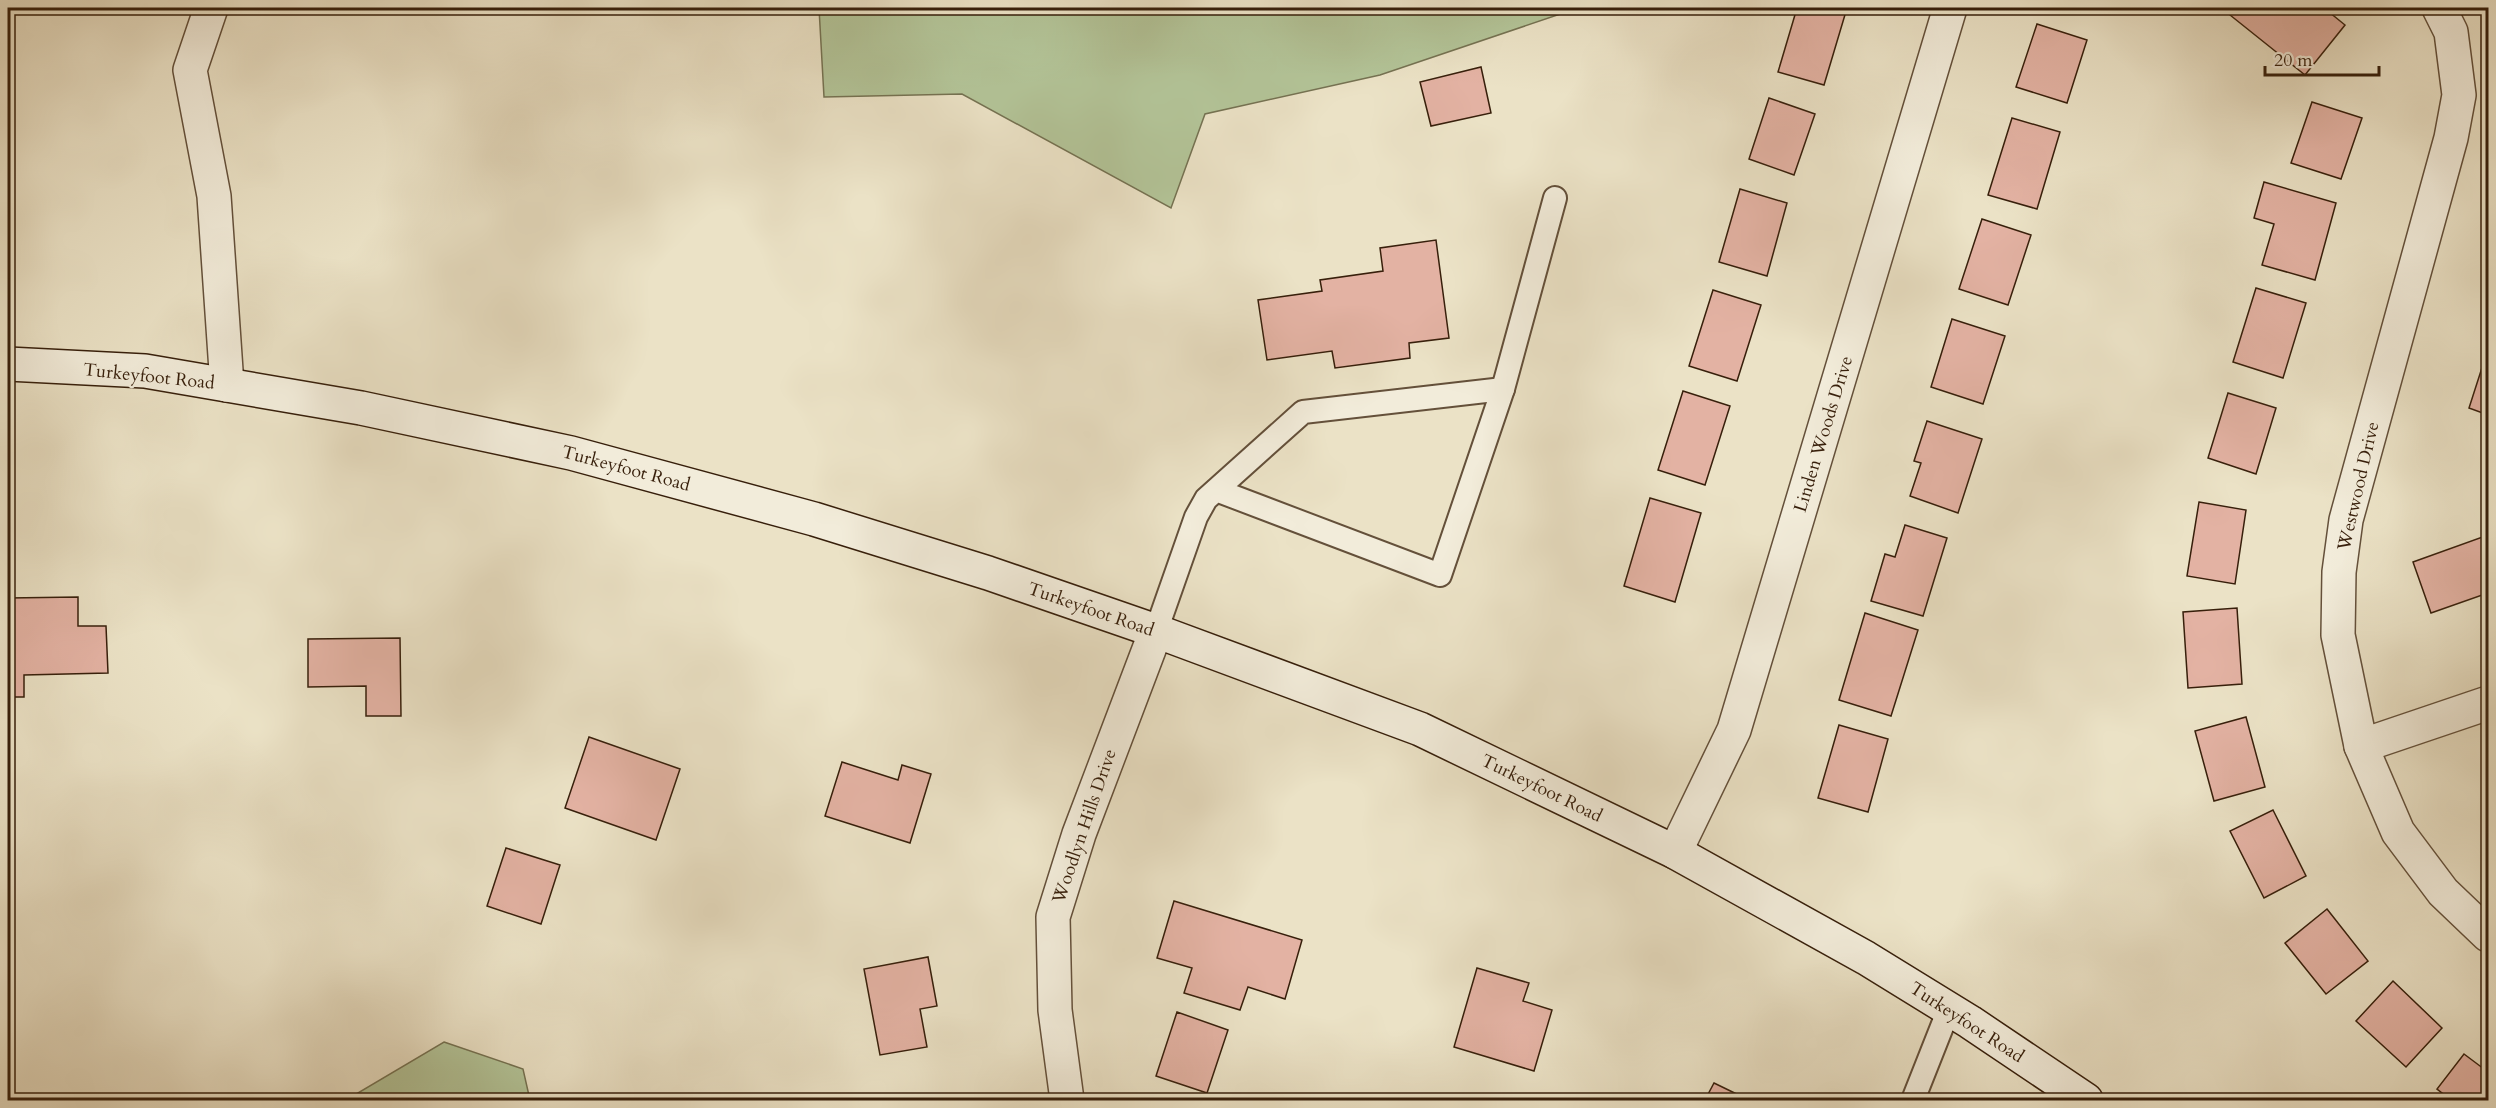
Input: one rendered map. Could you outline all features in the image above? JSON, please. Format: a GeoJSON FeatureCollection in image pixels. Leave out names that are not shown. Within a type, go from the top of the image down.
{"type":"FeatureCollection","features":[{"type":"Feature","properties":{"kind":"street"},"geometry":{"type":"LineString","coordinates":[[211,8],[190,70],[214,196],[227,385]]}},
{"type":"Feature","properties":{"kind":"street","name":"Linden Woods Drive"},"geometry":{"type":"LineString","coordinates":[[1675,852],[1734,730],[1950,8]]}},
{"type":"Feature","properties":{"kind":"street","name":"Westwood Drive"},"geometry":{"type":"LineString","coordinates":[[2439,8],[2451,32],[2459,95],[2451,138],[2346,520],[2339,572],[2338,635],[2361,746],[2398,832],[2443,892],[2488,935]]}},
{"type":"Feature","properties":{"kind":"street","name":"Turkeyfoot Road"},"geometry":{"type":"LineString","coordinates":[[8,364],[145,371],[361,408],[571,453],[825,522],[988,573],[1156,631],[1420,729],[1675,852],[1866,958],[1949,1009],[2086,1101]]}},
{"type":"Feature","properties":{"kind":"street","name":"Woodlyn Hills Drive"},"geometry":{"type":"LineString","coordinates":[[1067,1101],[1055,1010],[1053,917],[1079,834],[1156,631]]}},
{"type":"Feature","properties":{"kind":"street"},"geometry":{"type":"LineString","coordinates":[[2361,746],[2488,703]]}},
{"type":"Feature","properties":{"kind":"lane"},"geometry":{"type":"LineString","coordinates":[[1216,490],[1440,575],[1503,389],[1555,198]]}},
{"type":"Feature","properties":{"kind":"lane"},"geometry":{"type":"LineString","coordinates":[[1156,631],[1196,517],[1206,499],[1303,412],[1503,389]]}},
{"type":"Feature","properties":{"kind":"lane"},"geometry":{"type":"LineString","coordinates":[[1913,1101],[1949,1009]]}},
{"type":"Feature","properties":{"kind":"green space"},"geometry":{"type":"Polygon","coordinates":[[[819,8],[1578,8],[1380,75],[1205,114],[1171,208],[962,94],[824,97],[819,8]]]}},
{"type":"Feature","properties":{"kind":"green space"},"geometry":{"type":"Polygon","coordinates":[[[444,1042],[523,1069],[530,1100],[346,1100],[444,1042]]]}},
{"type":"Feature","properties":{"kind":"building"},"geometry":{"type":"Polygon","coordinates":[[[1797,8],[1847,8],[1824,85],[1778,72],[1797,8]]]}},
{"type":"Feature","properties":{"kind":"building"},"geometry":{"type":"Polygon","coordinates":[[[2074,8],[2094,8],[2092,13],[2074,8]]]}},
{"type":"Feature","properties":{"kind":"building"},"geometry":{"type":"Polygon","coordinates":[[[2236,8],[2324,8],[2345,25],[2305,75],[2230,15],[2236,8]]]}},
{"type":"Feature","properties":{"kind":"building"},"geometry":{"type":"Polygon","coordinates":[[[2037,24],[2087,40],[2067,103],[2016,87],[2037,24]]]}},
{"type":"Feature","properties":{"kind":"building"},"geometry":{"type":"Polygon","coordinates":[[[1481,67],[1491,113],[1431,126],[1420,82],[1481,67]]]}},
{"type":"Feature","properties":{"kind":"building"},"geometry":{"type":"Polygon","coordinates":[[[1769,98],[1815,114],[1794,175],[1749,159],[1769,98]]]}},
{"type":"Feature","properties":{"kind":"building"},"geometry":{"type":"Polygon","coordinates":[[[2312,102],[2362,118],[2341,179],[2291,163],[2312,102]]]}},
{"type":"Feature","properties":{"kind":"building"},"geometry":{"type":"Polygon","coordinates":[[[2012,118],[2060,132],[2037,209],[1988,195],[2012,118]]]}},
{"type":"Feature","properties":{"kind":"building"},"geometry":{"type":"Polygon","coordinates":[[[2264,182],[2336,203],[2315,280],[2262,265],[2274,224],[2254,218],[2264,182]]]}},
{"type":"Feature","properties":{"kind":"building"},"geometry":{"type":"Polygon","coordinates":[[[1740,189],[1787,203],[1767,276],[1719,262],[1740,189]]]}},
{"type":"Feature","properties":{"kind":"building"},"geometry":{"type":"Polygon","coordinates":[[[1982,219],[2031,235],[2008,305],[1959,289],[1982,219]]]}},
{"type":"Feature","properties":{"kind":"building"},"geometry":{"type":"Polygon","coordinates":[[[1436,240],[1449,338],[1409,343],[1410,358],[1335,368],[1332,351],[1267,360],[1258,300],[1322,291],[1320,280],[1383,271],[1380,248],[1436,240]]]}},
{"type":"Feature","properties":{"kind":"building"},"geometry":{"type":"Polygon","coordinates":[[[2256,288],[2306,303],[2283,378],[2233,362],[2256,288]]]}},
{"type":"Feature","properties":{"kind":"building"},"geometry":{"type":"Polygon","coordinates":[[[1713,290],[1761,305],[1737,381],[1689,366],[1713,290]]]}},
{"type":"Feature","properties":{"kind":"building"},"geometry":{"type":"Polygon","coordinates":[[[1952,319],[2005,336],[1983,404],[1931,387],[1952,319]]]}},
{"type":"Feature","properties":{"kind":"building"},"geometry":{"type":"Polygon","coordinates":[[[2488,349],[2488,415],[2469,408],[2488,349]]]}},
{"type":"Feature","properties":{"kind":"building"},"geometry":{"type":"Polygon","coordinates":[[[1683,391],[1730,406],[1705,485],[1658,470],[1683,391]]]}},
{"type":"Feature","properties":{"kind":"building"},"geometry":{"type":"Polygon","coordinates":[[[2228,393],[2276,408],[2256,474],[2208,458],[2228,393]]]}},
{"type":"Feature","properties":{"kind":"building"},"geometry":{"type":"Polygon","coordinates":[[[1927,421],[1982,439],[1958,513],[1910,496],[1921,463],[1914,461],[1927,421]]]}},
{"type":"Feature","properties":{"kind":"building"},"geometry":{"type":"Polygon","coordinates":[[[1650,498],[1701,513],[1675,602],[1624,586],[1650,498]]]}},
{"type":"Feature","properties":{"kind":"building"},"geometry":{"type":"Polygon","coordinates":[[[2199,502],[2246,510],[2235,584],[2187,576],[2199,502]]]}},
{"type":"Feature","properties":{"kind":"building"},"geometry":{"type":"Polygon","coordinates":[[[1905,525],[1947,538],[1923,616],[1871,601],[1885,554],[1895,557],[1905,525]]]}},
{"type":"Feature","properties":{"kind":"building"},"geometry":{"type":"Polygon","coordinates":[[[2488,535],[2488,593],[2431,613],[2413,562],[2488,535]]]}},
{"type":"Feature","properties":{"kind":"building"},"geometry":{"type":"Polygon","coordinates":[[[78,597],[78,626],[106,626],[108,673],[24,675],[24,697],[8,697],[8,598],[78,597]]]}},
{"type":"Feature","properties":{"kind":"building"},"geometry":{"type":"Polygon","coordinates":[[[2237,608],[2242,684],[2188,688],[2183,612],[2237,608]]]}},
{"type":"Feature","properties":{"kind":"building"},"geometry":{"type":"Polygon","coordinates":[[[1865,613],[1918,630],[1891,716],[1839,700],[1865,613]]]}},
{"type":"Feature","properties":{"kind":"building"},"geometry":{"type":"Polygon","coordinates":[[[400,638],[401,716],[366,716],[366,686],[308,687],[308,639],[400,638]]]}},
{"type":"Feature","properties":{"kind":"building"},"geometry":{"type":"Polygon","coordinates":[[[2246,717],[2265,787],[2214,801],[2195,731],[2246,717]]]}},
{"type":"Feature","properties":{"kind":"building"},"geometry":{"type":"Polygon","coordinates":[[[1839,725],[1888,739],[1868,812],[1818,798],[1839,725]]]}},
{"type":"Feature","properties":{"kind":"building"},"geometry":{"type":"Polygon","coordinates":[[[589,737],[680,769],[656,840],[565,808],[589,737]]]}},
{"type":"Feature","properties":{"kind":"building"},"geometry":{"type":"Polygon","coordinates":[[[842,762],[898,780],[902,765],[931,774],[910,843],[825,816],[842,762]]]}},
{"type":"Feature","properties":{"kind":"building"},"geometry":{"type":"Polygon","coordinates":[[[2273,810],[2306,876],[2264,898],[2230,831],[2273,810]]]}},
{"type":"Feature","properties":{"kind":"building"},"geometry":{"type":"Polygon","coordinates":[[[506,848],[560,865],[541,924],[487,906],[506,848]]]}},
{"type":"Feature","properties":{"kind":"building"},"geometry":{"type":"Polygon","coordinates":[[[1174,901],[1302,940],[1285,999],[1248,987],[1240,1010],[1184,993],[1192,968],[1157,958],[1174,901]]]}},
{"type":"Feature","properties":{"kind":"building"},"geometry":{"type":"Polygon","coordinates":[[[2327,909],[2368,961],[2326,994],[2285,943],[2327,909]]]}},
{"type":"Feature","properties":{"kind":"building"},"geometry":{"type":"Polygon","coordinates":[[[928,957],[937,1006],[920,1009],[927,1047],[880,1055],[864,969],[928,957]]]}},
{"type":"Feature","properties":{"kind":"building"},"geometry":{"type":"Polygon","coordinates":[[[1477,968],[1529,983],[1523,1001],[1552,1010],[1534,1071],[1454,1047],[1477,968]]]}},
{"type":"Feature","properties":{"kind":"building"},"geometry":{"type":"Polygon","coordinates":[[[2393,981],[2442,1028],[2406,1067],[2356,1021],[2393,981]]]}},
{"type":"Feature","properties":{"kind":"building"},"geometry":{"type":"Polygon","coordinates":[[[1177,1012],[1228,1030],[1207,1093],[1156,1076],[1177,1012]]]}},
{"type":"Feature","properties":{"kind":"building"},"geometry":{"type":"Polygon","coordinates":[[[2464,1054],[2488,1072],[2488,1100],[2451,1100],[2437,1089],[2464,1054]]]}},
{"type":"Feature","properties":{"kind":"building"},"geometry":{"type":"Polygon","coordinates":[[[1714,1083],[1749,1100],[1705,1100],[1714,1083]]]}}]}
